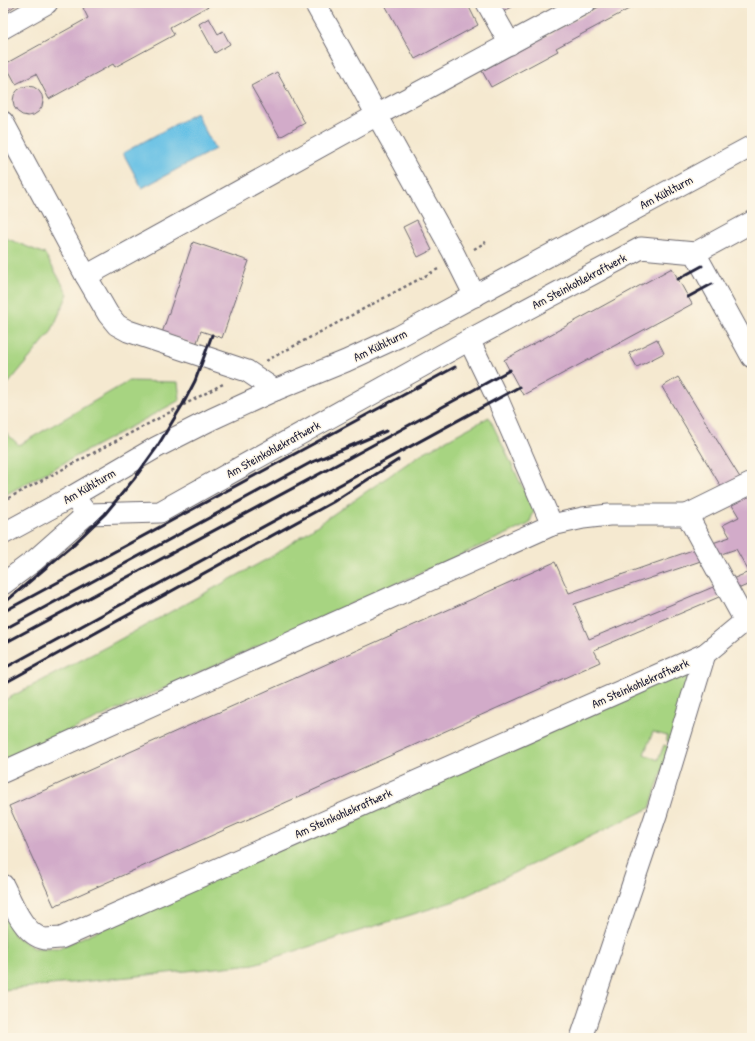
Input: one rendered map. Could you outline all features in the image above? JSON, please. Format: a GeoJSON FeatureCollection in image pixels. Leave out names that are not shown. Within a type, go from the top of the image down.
{"type":"FeatureCollection","features":[{"type":"Feature","properties":{"kind":"street"},"geometry":{"type":"LineString","coordinates":[[3,19],[28,3]]}},
{"type":"Feature","properties":{"kind":"street"},"geometry":{"type":"LineString","coordinates":[[3,28],[47,3]]}},
{"type":"Feature","properties":{"kind":"street"},"geometry":{"type":"LineString","coordinates":[[315,3],[453,252],[475,296]]}},
{"type":"Feature","properties":{"kind":"street"},"geometry":{"type":"LineString","coordinates":[[487,3],[510,44]]}},
{"type":"Feature","properties":{"kind":"street"},"geometry":{"type":"LineString","coordinates":[[86,276],[377,115],[586,3]]}},
{"type":"Feature","properties":{"kind":"street"},"geometry":{"type":"LineString","coordinates":[[3,122],[86,276],[108,314],[117,325],[128,331],[247,371],[276,390]]}},
{"type":"Feature","properties":{"kind":"street","name":"Am Kühlturm"},"geometry":{"type":"LineString","coordinates":[[3,534],[73,496],[157,447],[212,419],[398,337],[752,146]]}},
{"type":"Feature","properties":{"kind":"street"},"geometry":{"type":"LineString","coordinates":[[752,222],[695,253],[752,357]]}},
{"type":"Feature","properties":{"kind":"street","name":"Am Steinkohlekraftwerk"},"geometry":{"type":"LineString","coordinates":[[87,514],[160,512],[469,340],[641,248],[695,253]]}},
{"type":"Feature","properties":{"kind":"street"},"geometry":{"type":"LineString","coordinates":[[469,340],[498,400],[552,525]]}},
{"type":"Feature","properties":{"kind":"street"},"geometry":{"type":"LineString","coordinates":[[3,772],[552,525],[583,518],[609,515],[687,515],[752,483]]}},
{"type":"Feature","properties":{"kind":"street"},"geometry":{"type":"LineString","coordinates":[[3,584],[35,560],[87,514],[73,496]]}},
{"type":"Feature","properties":{"kind":"street","name":"Am Steinkohlekraftwerk"},"geometry":{"type":"LineString","coordinates":[[3,885],[21,921],[32,932],[45,939],[61,938],[705,654],[749,620],[687,515]]}},
{"type":"Feature","properties":{"kind":"street","name":"Am Steinkohlekraftwerk"},"geometry":{"type":"LineString","coordinates":[[581,1038],[657,812],[705,654]]}},
{"type":"Feature","properties":{"kind":"green space"},"geometry":{"type":"Polygon","coordinates":[[[3,237],[45,254],[68,294],[51,332],[3,390],[3,237]]]}},
{"type":"Feature","properties":{"kind":"green space"},"geometry":{"type":"Polygon","coordinates":[[[129,381],[178,382],[180,400],[3,496],[3,434],[6,433],[19,445],[129,381]]]}},
{"type":"Feature","properties":{"kind":"green space"},"geometry":{"type":"Polygon","coordinates":[[[489,417],[534,511],[529,524],[3,761],[3,701],[271,557],[421,454],[489,417]]]}},
{"type":"Feature","properties":{"kind":"green space"},"geometry":{"type":"Polygon","coordinates":[[[682,669],[691,674],[673,743],[667,741],[667,736],[653,732],[644,754],[658,760],[664,745],[670,747],[650,808],[455,901],[254,964],[3,990],[3,920],[6,918],[15,936],[34,948],[59,948],[682,669]]]}},
{"type":"Feature","properties":{"kind":"water"},"geometry":{"type":"Polygon","coordinates":[[[196,113],[215,149],[142,188],[123,153],[196,113]]]}},
{"type":"Feature","properties":{"kind":"building"},"geometry":{"type":"Polygon","coordinates":[[[3,3],[19,3],[3,14],[3,3]]]}},
{"type":"Feature","properties":{"kind":"building"},"geometry":{"type":"Polygon","coordinates":[[[92,3],[214,3],[170,27],[174,35],[115,67],[113,64],[49,99],[36,74],[16,84],[5,64],[88,18],[83,8],[92,3]]]}},
{"type":"Feature","properties":{"kind":"building"},"geometry":{"type":"Polygon","coordinates":[[[384,3],[467,3],[478,25],[415,59],[384,3]]]}},
{"type":"Feature","properties":{"kind":"building"},"geometry":{"type":"Polygon","coordinates":[[[495,3],[519,3],[501,13],[495,3]]]}},
{"type":"Feature","properties":{"kind":"building"},"geometry":{"type":"Polygon","coordinates":[[[606,3],[640,3],[556,48],[558,51],[491,87],[482,71],[606,3]]]}},
{"type":"Feature","properties":{"kind":"building"},"geometry":{"type":"Polygon","coordinates":[[[209,18],[218,34],[223,31],[230,44],[215,53],[199,24],[209,18]]]}},
{"type":"Feature","properties":{"kind":"building"},"geometry":{"type":"Polygon","coordinates":[[[277,72],[305,123],[280,137],[251,86],[277,72]]]}},
{"type":"Feature","properties":{"kind":"building"},"geometry":{"type":"Polygon","coordinates":[[[28,86],[34,87],[42,95],[42,107],[34,115],[28,116],[22,115],[14,107],[13,101],[14,95],[22,87],[28,86]]]}},
{"type":"Feature","properties":{"kind":"building"},"geometry":{"type":"Polygon","coordinates":[[[417,220],[432,250],[418,257],[403,227],[417,220]]]}},
{"type":"Feature","properties":{"kind":"building"},"geometry":{"type":"Polygon","coordinates":[[[193,242],[249,261],[222,338],[201,331],[196,345],[162,333],[193,242]]]}},
{"type":"Feature","properties":{"kind":"building"},"geometry":{"type":"Polygon","coordinates":[[[672,268],[692,304],[523,395],[504,360],[672,268]]]}},
{"type":"Feature","properties":{"kind":"building"},"geometry":{"type":"Polygon","coordinates":[[[657,339],[664,353],[637,367],[629,353],[657,339]]]}},
{"type":"Feature","properties":{"kind":"building"},"geometry":{"type":"Polygon","coordinates":[[[678,377],[752,497],[752,583],[594,650],[600,662],[54,906],[9,806],[555,562],[569,593],[730,537],[723,525],[739,517],[662,387],[678,377]],[[736,549],[574,604],[589,639],[749,572],[736,549]]]}},
{"type":"Feature","properties":{"kind":"railway"},"geometry":{"type":"LineString","coordinates":[[678,279],[702,266]]}},
{"type":"Feature","properties":{"kind":"railway"},"geometry":{"type":"LineString","coordinates":[[688,297],[712,284]]}},
{"type":"Feature","properties":{"kind":"railway"},"geometry":{"type":"LineString","coordinates":[[3,604],[75,543],[105,514],[134,479],[157,447],[183,404],[195,381],[212,335]]}},
{"type":"Feature","properties":{"kind":"railway"},"geometry":{"type":"LineString","coordinates":[[3,612],[455,367]]}},
{"type":"Feature","properties":{"kind":"railway"},"geometry":{"type":"LineString","coordinates":[[3,644],[510,370]]}},
{"type":"Feature","properties":{"kind":"railway"},"geometry":{"type":"LineString","coordinates":[[3,669],[519,387]]}},
{"type":"Feature","properties":{"kind":"railway"},"geometry":{"type":"LineString","coordinates":[[3,630],[310,463],[386,431]]}},
{"type":"Feature","properties":{"kind":"railway"},"geometry":{"type":"LineString","coordinates":[[3,684],[333,502],[398,460]]}}]}
